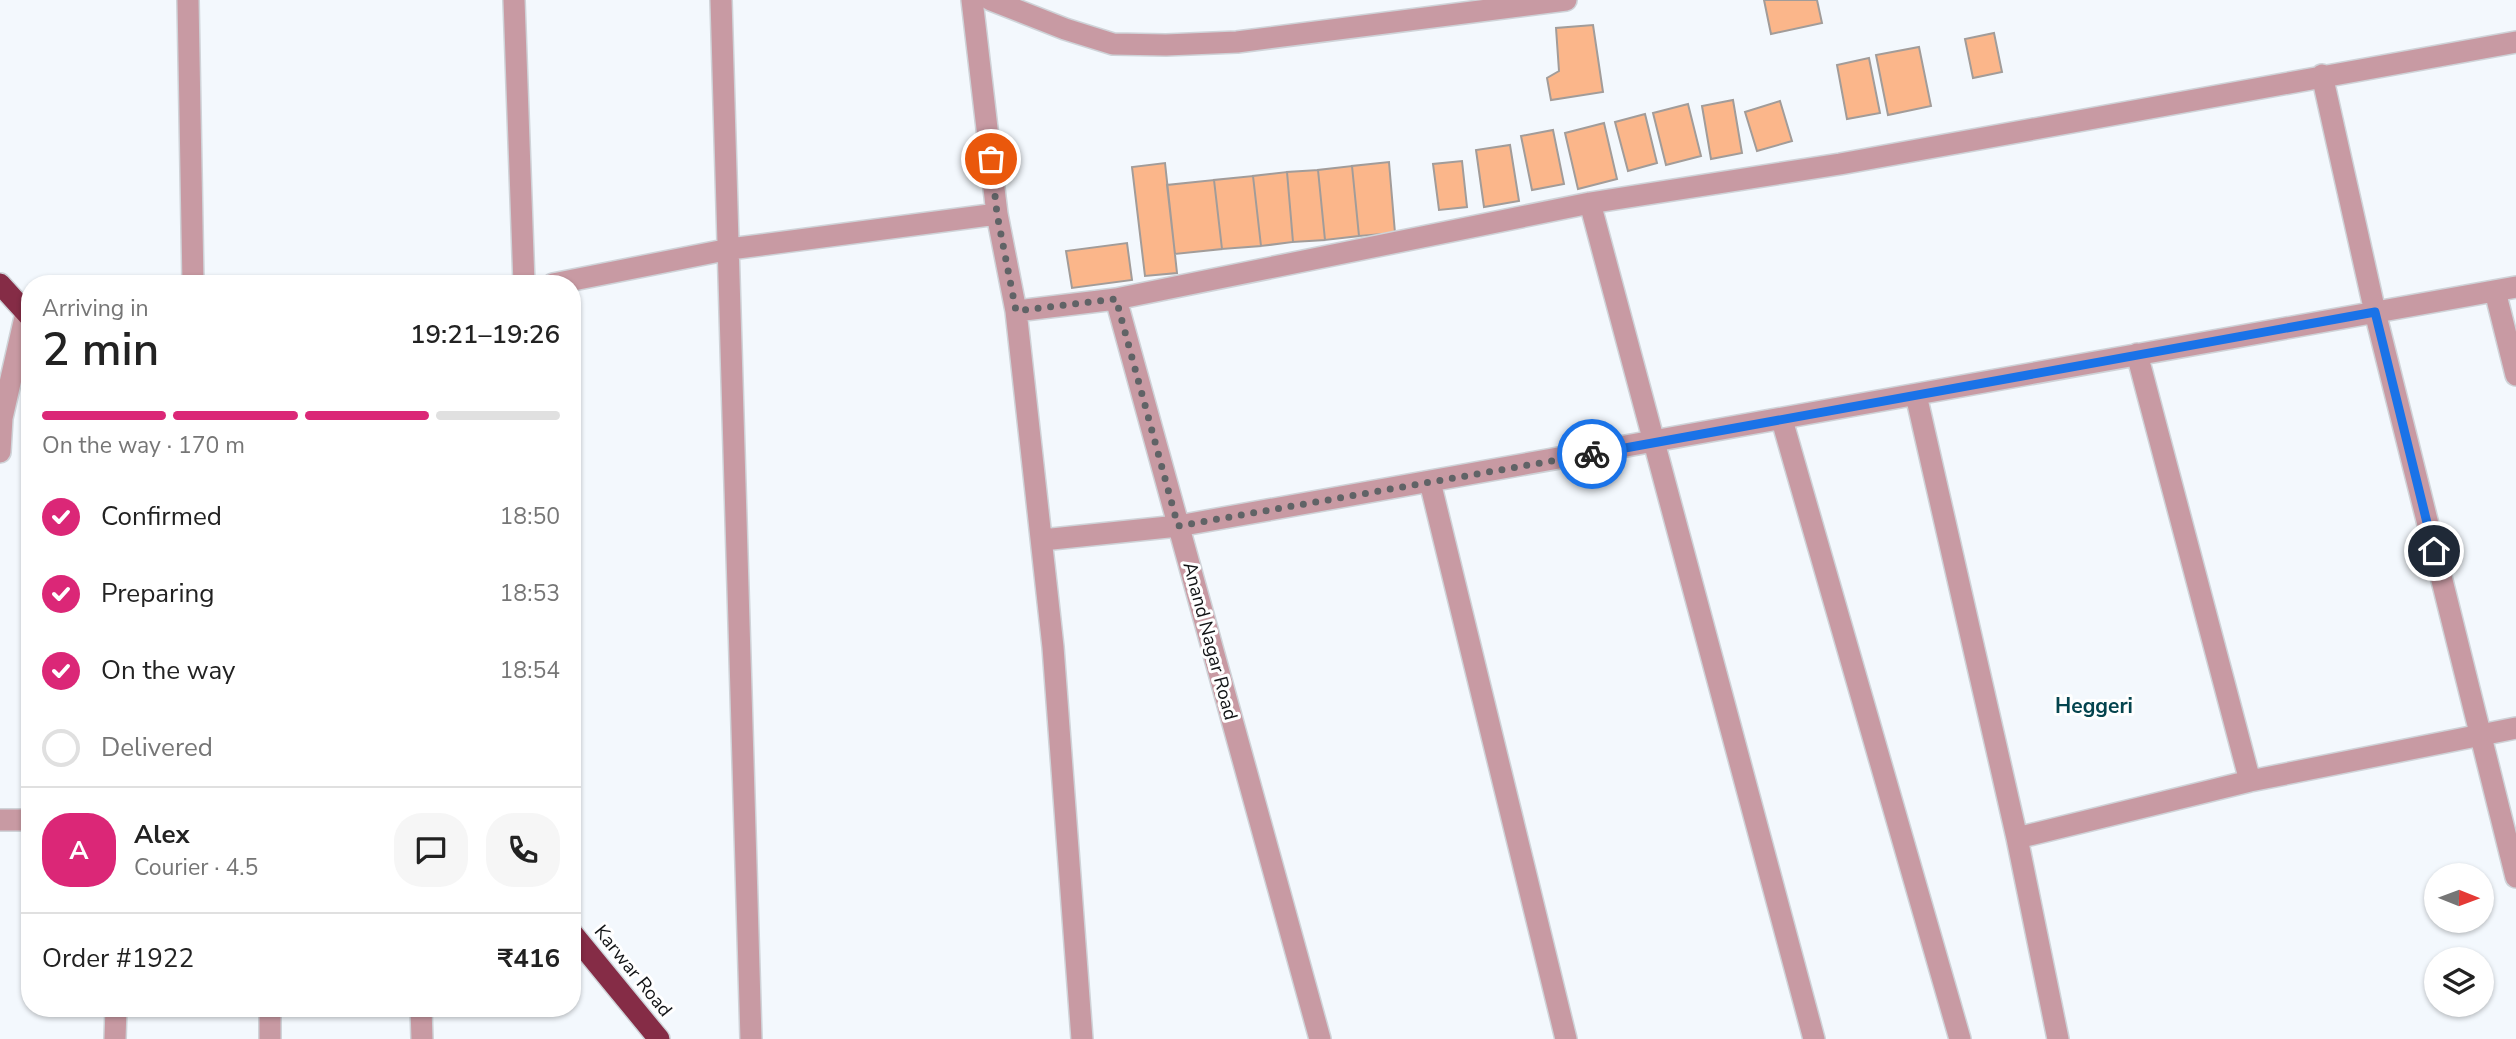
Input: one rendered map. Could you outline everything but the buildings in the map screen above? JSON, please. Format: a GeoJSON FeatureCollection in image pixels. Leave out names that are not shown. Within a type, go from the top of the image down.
{"type":"FeatureCollection","features":[{"type":"Feature","properties":{"kind":"highway"},"geometry":{"type":"LineString","coordinates":[[0,284],[21,307]]}},
{"type":"Feature","properties":{"kind":"highway","name":"Karwar Road"},"geometry":{"type":"LineString","coordinates":[[581,944],[659,1039]]}},
{"type":"Feature","properties":{"kind":"street"},"geometry":{"type":"LineString","coordinates":[[188,0],[193,275]]}},
{"type":"Feature","properties":{"kind":"street"},"geometry":{"type":"LineString","coordinates":[[514,0],[524,275]]}},
{"type":"Feature","properties":{"kind":"street"},"geometry":{"type":"LineString","coordinates":[[721,0],[751,1039]]}},
{"type":"Feature","properties":{"kind":"street"},"geometry":{"type":"LineString","coordinates":[[972,0],[997,214],[1016,311],[1042,540],[1053,647],[1082,1039]]}},
{"type":"Feature","properties":{"kind":"street"},"geometry":{"type":"LineString","coordinates":[[991,0],[1065,29],[1113,44],[1166,45],[1237,42],[1566,0]]}},
{"type":"Feature","properties":{"kind":"street"},"geometry":{"type":"LineString","coordinates":[[1016,311],[1116,299],[1590,203],[1840,164],[2516,42]]}},
{"type":"Feature","properties":{"kind":"street"},"geometry":{"type":"LineString","coordinates":[[2322,75],[2375,312],[2516,877]]}},
{"type":"Feature","properties":{"kind":"street"},"geometry":{"type":"LineString","coordinates":[[1590,203],[1814,1039]]}},
{"type":"Feature","properties":{"kind":"street"},"geometry":{"type":"LineString","coordinates":[[581,278],[730,249],[997,214]]}},
{"type":"Feature","properties":{"kind":"street"},"geometry":{"type":"LineString","coordinates":[[1042,540],[1178,526],[2506,289],[2516,374]]}},
{"type":"Feature","properties":{"kind":"street","name":"Anand Nagar Road"},"geometry":{"type":"LineString","coordinates":[[1116,299],[1320,1039]]}},
{"type":"Feature","properties":{"kind":"street"},"geometry":{"type":"LineString","coordinates":[[0,452],[2,418],[21,343]]}},
{"type":"Feature","properties":{"kind":"street"},"geometry":{"type":"LineString","coordinates":[[2137,354],[2250,780]]}},
{"type":"Feature","properties":{"kind":"street"},"geometry":{"type":"LineString","coordinates":[[1916,395],[2017,838],[2058,1039]]}},
{"type":"Feature","properties":{"kind":"street"},"geometry":{"type":"LineString","coordinates":[[1782,419],[1960,1039]]}},
{"type":"Feature","properties":{"kind":"street"},"geometry":{"type":"LineString","coordinates":[[1430,482],[1566,1039]]}},
{"type":"Feature","properties":{"kind":"street"},"geometry":{"type":"LineString","coordinates":[[2017,838],[2250,780],[2516,728]]}},
{"type":"Feature","properties":{"kind":"street"},"geometry":{"type":"LineString","coordinates":[[0,820],[21,820]]}},
{"type":"Feature","properties":{"kind":"street"},"geometry":{"type":"LineString","coordinates":[[115,1039],[116,1017]]}},
{"type":"Feature","properties":{"kind":"street"},"geometry":{"type":"LineString","coordinates":[[270,1017],[270,1039]]}},
{"type":"Feature","properties":{"kind":"street"},"geometry":{"type":"LineString","coordinates":[[421,1017],[422,1039]]}},
{"type":"Feature","properties":{"kind":"way so far"},"geometry":{"type":"LineString","coordinates":[[991,159],[997,214],[1016,311],[1116,299],[1178,526],[1592,454]]}},
{"type":"Feature","properties":{"kind":"district","name":"Heggeri"},"geometry":{"type":"Point","coordinates":[2094,706]}},
{"type":"Feature","properties":{"kind":"route"},"geometry":{"type":"LineString","coordinates":[[1592,454],[2375,312],[2434,551]]}}]}
